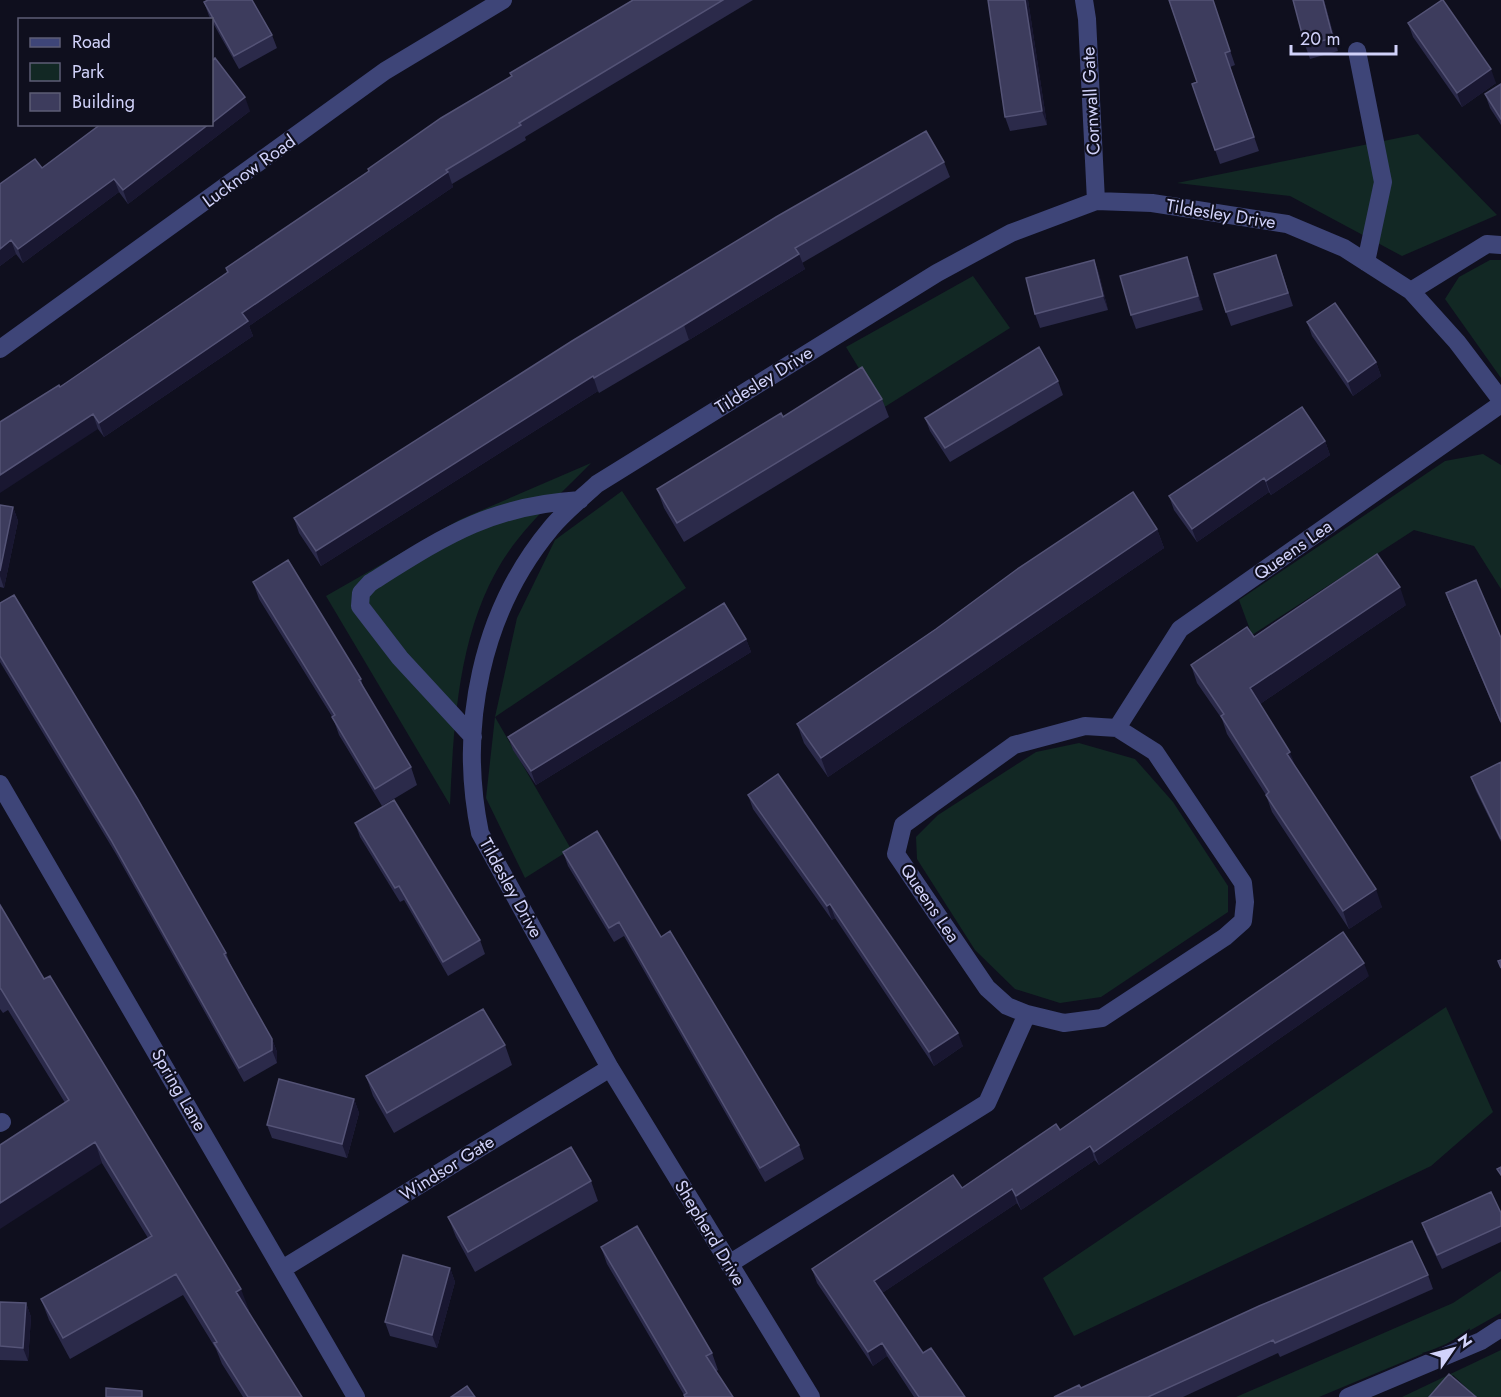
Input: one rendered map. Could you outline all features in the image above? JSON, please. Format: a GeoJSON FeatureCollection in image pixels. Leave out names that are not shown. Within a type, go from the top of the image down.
{"type":"FeatureCollection","features":[{"type":"Feature","properties":{"kind":"street","name":"Lucknow Road"},"geometry":{"type":"LineString","coordinates":[[0,350],[385,71],[502,0]]}},
{"type":"Feature","properties":{"kind":"street","name":"Cornwall Gate"},"geometry":{"type":"LineString","coordinates":[[1084,0],[1087,20],[1096,201]]}},
{"type":"Feature","properties":{"kind":"street"},"geometry":{"type":"LineString","coordinates":[[1357,51],[1383,182],[1366,262]]}},
{"type":"Feature","properties":{"kind":"street","name":"Tildesley Drive"},"geometry":{"type":"LineString","coordinates":[[610,1068],[480,833],[472,796],[473,737],[478,687],[486,646],[501,606],[523,566],[552,526],[597,484],[937,273],[1011,233],[1096,201],[1152,203],[1287,224],[1344,248],[1411,291],[1457,342],[1501,402]]}},
{"type":"Feature","properties":{"kind":"street"},"geometry":{"type":"LineString","coordinates":[[1411,291],[1487,244],[1501,245]]}},
{"type":"Feature","properties":{"kind":"street","name":"Queens Lea"},"geometry":{"type":"LineString","coordinates":[[1117,728],[1180,628],[1501,402]]}},
{"type":"Feature","properties":{"kind":"street"},"geometry":{"type":"LineString","coordinates":[[473,737],[376,630],[360,606],[361,593],[370,583],[449,535],[479,520],[542,502],[580,500]]}},
{"type":"Feature","properties":{"kind":"street","name":"Queens Lea"},"geometry":{"type":"LineString","coordinates":[[1085,726],[1117,728],[1155,752],[1243,883],[1243,921],[1225,938],[1102,1018],[1064,1023],[1027,1014],[1006,1006],[987,988],[897,854],[903,825],[1014,745],[1085,726]]}},
{"type":"Feature","properties":{"kind":"street","name":"Spring Lane"},"geometry":{"type":"LineString","coordinates":[[2,791],[284,1268],[356,1397]]}},
{"type":"Feature","properties":{"kind":"street"},"geometry":{"type":"LineString","coordinates":[[729,1264],[987,1103],[1027,1014]]}},
{"type":"Feature","properties":{"kind":"street","name":"Shepherd Drive"},"geometry":{"type":"LineString","coordinates":[[610,1068],[811,1397]]}},
{"type":"Feature","properties":{"kind":"street","name":"Windsor Gate"},"geometry":{"type":"LineString","coordinates":[[284,1268],[610,1068]]}},
{"type":"Feature","properties":{"kind":"street"},"geometry":{"type":"LineString","coordinates":[[1348,1397],[1481,1341],[1501,1328]]}},
{"type":"Feature","properties":{"kind":"green space"},"geometry":{"type":"Polygon","coordinates":[[[1418,134],[1497,215],[1402,256],[1290,196],[1177,183],[1418,134]]]}},
{"type":"Feature","properties":{"kind":"green space"},"geometry":{"type":"Polygon","coordinates":[[[1490,260],[1501,260],[1501,378],[1445,299],[1459,277],[1490,260]]]}},
{"type":"Feature","properties":{"kind":"green space"},"geometry":{"type":"Polygon","coordinates":[[[973,276],[1010,328],[883,408],[846,347],[973,276]]]}},
{"type":"Feature","properties":{"kind":"green space"},"geometry":{"type":"Polygon","coordinates":[[[1483,454],[1501,465],[1501,589],[1474,546],[1414,530],[1252,635],[1239,600],[1445,461],[1483,454]]]}},
{"type":"Feature","properties":{"kind":"green space"},"geometry":{"type":"Polygon","coordinates":[[[591,463],[518,539],[498,568],[483,599],[463,666],[454,736],[450,805],[326,596],[459,520],[591,463]]]}},
{"type":"Feature","properties":{"kind":"green space"},"geometry":{"type":"Polygon","coordinates":[[[622,491],[686,588],[495,717],[517,618],[555,540],[622,491]]]}},
{"type":"Feature","properties":{"kind":"green space"},"geometry":{"type":"Polygon","coordinates":[[[495,717],[571,849],[525,878],[486,798],[495,717]]]}},
{"type":"Feature","properties":{"kind":"green space"},"geometry":{"type":"Polygon","coordinates":[[[1079,743],[1135,759],[1173,802],[1228,886],[1228,912],[1101,997],[1060,1003],[1015,989],[975,950],[917,859],[916,837],[938,815],[1036,752],[1079,743]]]}},
{"type":"Feature","properties":{"kind":"green space"},"geometry":{"type":"Polygon","coordinates":[[[1446,1007],[1493,1112],[1431,1166],[1074,1336],[1043,1278],[1446,1007]]]}},
{"type":"Feature","properties":{"kind":"green space"},"geometry":{"type":"Polygon","coordinates":[[[1501,1271],[1501,1313],[1446,1344],[1319,1397],[1236,1397],[1453,1303],[1501,1271]]]}},
{"type":"Feature","properties":{"kind":"green space"},"geometry":{"type":"Polygon","coordinates":[[[1501,1350],[1501,1397],[1476,1397],[1453,1375],[1431,1397],[1402,1397],[1501,1350]]]}},
{"type":"Feature","properties":{"kind":"building"},"geometry":{"type":"Polygon","coordinates":[[[208,0],[252,0],[272,35],[234,56],[204,2],[208,0]]]}},
{"type":"Feature","properties":{"kind":"building"},"geometry":{"type":"Polygon","coordinates":[[[633,0],[723,0],[519,123],[521,125],[446,170],[448,172],[242,313],[248,321],[99,423],[93,414],[0,475],[0,422],[59,385],[60,387],[228,272],[226,268],[369,171],[368,169],[441,118],[512,76],[510,73],[633,0]]]}},
{"type":"Feature","properties":{"kind":"building"},"geometry":{"type":"Polygon","coordinates":[[[988,0],[1025,0],[1042,111],[1005,117],[988,0]]]}},
{"type":"Feature","properties":{"kind":"building"},"geometry":{"type":"Polygon","coordinates":[[[1169,0],[1213,0],[1230,51],[1225,53],[1254,137],[1215,150],[1192,84],[1197,82],[1169,0]]]}},
{"type":"Feature","properties":{"kind":"building"},"geometry":{"type":"Polygon","coordinates":[[[1293,0],[1323,0],[1333,38],[1305,45],[1293,0]]]}},
{"type":"Feature","properties":{"kind":"building"},"geometry":{"type":"Polygon","coordinates":[[[1442,0],[1491,69],[1457,93],[1408,23],[1442,0]]]}},
{"type":"Feature","properties":{"kind":"building"},"geometry":{"type":"Polygon","coordinates":[[[215,58],[245,97],[213,122],[213,60],[215,58]]]}},
{"type":"Feature","properties":{"kind":"building"},"geometry":{"type":"Polygon","coordinates":[[[1501,84],[1501,119],[1485,94],[1501,84]]]}},
{"type":"Feature","properties":{"kind":"building"},"geometry":{"type":"Polygon","coordinates":[[[98,126],[206,126],[123,190],[114,179],[18,249],[11,240],[0,249],[0,184],[35,159],[42,168],[98,126]]]}},
{"type":"Feature","properties":{"kind":"building"},"geometry":{"type":"Polygon","coordinates":[[[926,131],[944,162],[795,248],[799,254],[684,325],[594,378],[593,376],[316,551],[294,518],[572,341],[776,217],[926,131]]]}},
{"type":"Feature","properties":{"kind":"building"},"geometry":{"type":"Polygon","coordinates":[[[1276,255],[1288,293],[1226,312],[1214,274],[1276,255]]]}},
{"type":"Feature","properties":{"kind":"building"},"geometry":{"type":"Polygon","coordinates":[[[1187,257],[1198,296],[1131,315],[1120,276],[1187,257]]]}},
{"type":"Feature","properties":{"kind":"building"},"geometry":{"type":"Polygon","coordinates":[[[1094,260],[1103,296],[1035,314],[1026,278],[1094,260]]]}},
{"type":"Feature","properties":{"kind":"building"},"geometry":{"type":"Polygon","coordinates":[[[1335,303],[1376,362],[1348,382],[1307,322],[1335,303]]]}},
{"type":"Feature","properties":{"kind":"building"},"geometry":{"type":"Polygon","coordinates":[[[1039,347],[1058,381],[945,448],[925,418],[1039,347]]]}},
{"type":"Feature","properties":{"kind":"building"},"geometry":{"type":"Polygon","coordinates":[[[862,367],[882,399],[677,523],[657,489],[781,413],[783,417],[862,367]]]}},
{"type":"Feature","properties":{"kind":"building"},"geometry":{"type":"Polygon","coordinates":[[[1302,407],[1325,441],[1266,481],[1264,478],[1192,529],[1169,496],[1302,407]]]}},
{"type":"Feature","properties":{"kind":"building"},"geometry":{"type":"Polygon","coordinates":[[[1133,492],[1157,529],[821,758],[797,724],[936,629],[1016,570],[1133,492]]]}},
{"type":"Feature","properties":{"kind":"building"},"geometry":{"type":"Polygon","coordinates":[[[0,505],[13,507],[0,571],[0,505]]]}},
{"type":"Feature","properties":{"kind":"building"},"geometry":{"type":"Polygon","coordinates":[[[1377,554],[1400,587],[1250,688],[1290,752],[1287,754],[1376,889],[1343,911],[1266,795],[1269,792],[1221,716],[1224,714],[1191,665],[1247,627],[1254,637],[1377,554]]]}},
{"type":"Feature","properties":{"kind":"building"},"geometry":{"type":"Polygon","coordinates":[[[288,560],[361,679],[359,680],[411,767],[375,789],[332,717],[335,715],[253,582],[288,560]]]}},
{"type":"Feature","properties":{"kind":"building"},"geometry":{"type":"Polygon","coordinates":[[[1476,580],[1501,638],[1501,722],[1446,593],[1476,580]]]}},
{"type":"Feature","properties":{"kind":"building"},"geometry":{"type":"Polygon","coordinates":[[[14,595],[137,798],[226,953],[224,954],[272,1039],[272,1050],[239,1068],[111,840],[0,656],[0,603],[14,595]]]}},
{"type":"Feature","properties":{"kind":"building"},"geometry":{"type":"Polygon","coordinates":[[[724,603],[746,639],[531,771],[508,737],[724,603]]]}},
{"type":"Feature","properties":{"kind":"building"},"geometry":{"type":"Polygon","coordinates":[[[1501,762],[1501,839],[1471,777],[1501,762]]]}},
{"type":"Feature","properties":{"kind":"building"},"geometry":{"type":"Polygon","coordinates":[[[778,774],[958,1033],[929,1052],[830,904],[827,906],[748,795],[778,774]]]}},
{"type":"Feature","properties":{"kind":"building"},"geometry":{"type":"Polygon","coordinates":[[[394,800],[480,940],[443,962],[399,886],[395,888],[355,823],[394,800]]]}},
{"type":"Feature","properties":{"kind":"building"},"geometry":{"type":"Polygon","coordinates":[[[597,831],[661,937],[670,931],[799,1145],[760,1168],[619,922],[609,928],[563,852],[597,831]]]}},
{"type":"Feature","properties":{"kind":"building"},"geometry":{"type":"Polygon","coordinates":[[[0,905],[44,979],[50,976],[241,1289],[236,1292],[302,1397],[248,1397],[214,1343],[217,1342],[176,1274],[63,1338],[41,1299],[152,1236],[95,1142],[0,1203],[0,1145],[69,1100],[0,989],[0,905]]]}},
{"type":"Feature","properties":{"kind":"building"},"geometry":{"type":"Polygon","coordinates":[[[1343,932],[1364,963],[1094,1152],[1090,1146],[1016,1196],[1012,1189],[874,1281],[923,1353],[931,1348],[965,1397],[919,1397],[882,1343],[868,1352],[812,1269],[953,1175],[962,1188],[1056,1124],[1060,1130],[1343,932]]]}},
{"type":"Feature","properties":{"kind":"building"},"geometry":{"type":"Polygon","coordinates":[[[483,1009],[505,1045],[387,1113],[366,1076],[483,1009]]]}},
{"type":"Feature","properties":{"kind":"building"},"geometry":{"type":"Polygon","coordinates":[[[279,1079],[354,1099],[342,1144],[267,1125],[279,1079]]]}},
{"type":"Feature","properties":{"kind":"building"},"geometry":{"type":"Polygon","coordinates":[[[571,1147],[591,1181],[468,1252],[448,1217],[571,1147]]]}},
{"type":"Feature","properties":{"kind":"building"},"geometry":{"type":"Polygon","coordinates":[[[1491,1192],[1501,1213],[1501,1226],[1437,1255],[1422,1223],[1491,1192]]]}},
{"type":"Feature","properties":{"kind":"building"},"geometry":{"type":"Polygon","coordinates":[[[637,1226],[712,1353],[706,1356],[733,1397],[685,1397],[687,1393],[601,1247],[637,1226]]]}},
{"type":"Feature","properties":{"kind":"building"},"geometry":{"type":"Polygon","coordinates":[[[1412,1241],[1428,1275],[1275,1343],[1273,1340],[1148,1397],[1054,1397],[1079,1385],[1081,1388],[1259,1306],[1412,1241]]]}},
{"type":"Feature","properties":{"kind":"building"},"geometry":{"type":"Polygon","coordinates":[[[403,1255],[450,1268],[432,1335],[385,1322],[403,1255]]]}},
{"type":"Feature","properties":{"kind":"building"},"geometry":{"type":"Polygon","coordinates":[[[0,1302],[26,1303],[23,1348],[0,1346],[0,1302]]]}},
{"type":"Feature","properties":{"kind":"building"},"geometry":{"type":"Polygon","coordinates":[[[1449,1374],[1476,1397],[1429,1397],[1449,1374]]]}},
{"type":"Feature","properties":{"kind":"building"},"geometry":{"type":"Polygon","coordinates":[[[467,1386],[475,1397],[451,1397],[467,1386]]]}},
{"type":"Feature","properties":{"kind":"building"},"geometry":{"type":"Polygon","coordinates":[[[106,1388],[142,1391],[142,1397],[106,1397],[106,1388]]]}}]}
